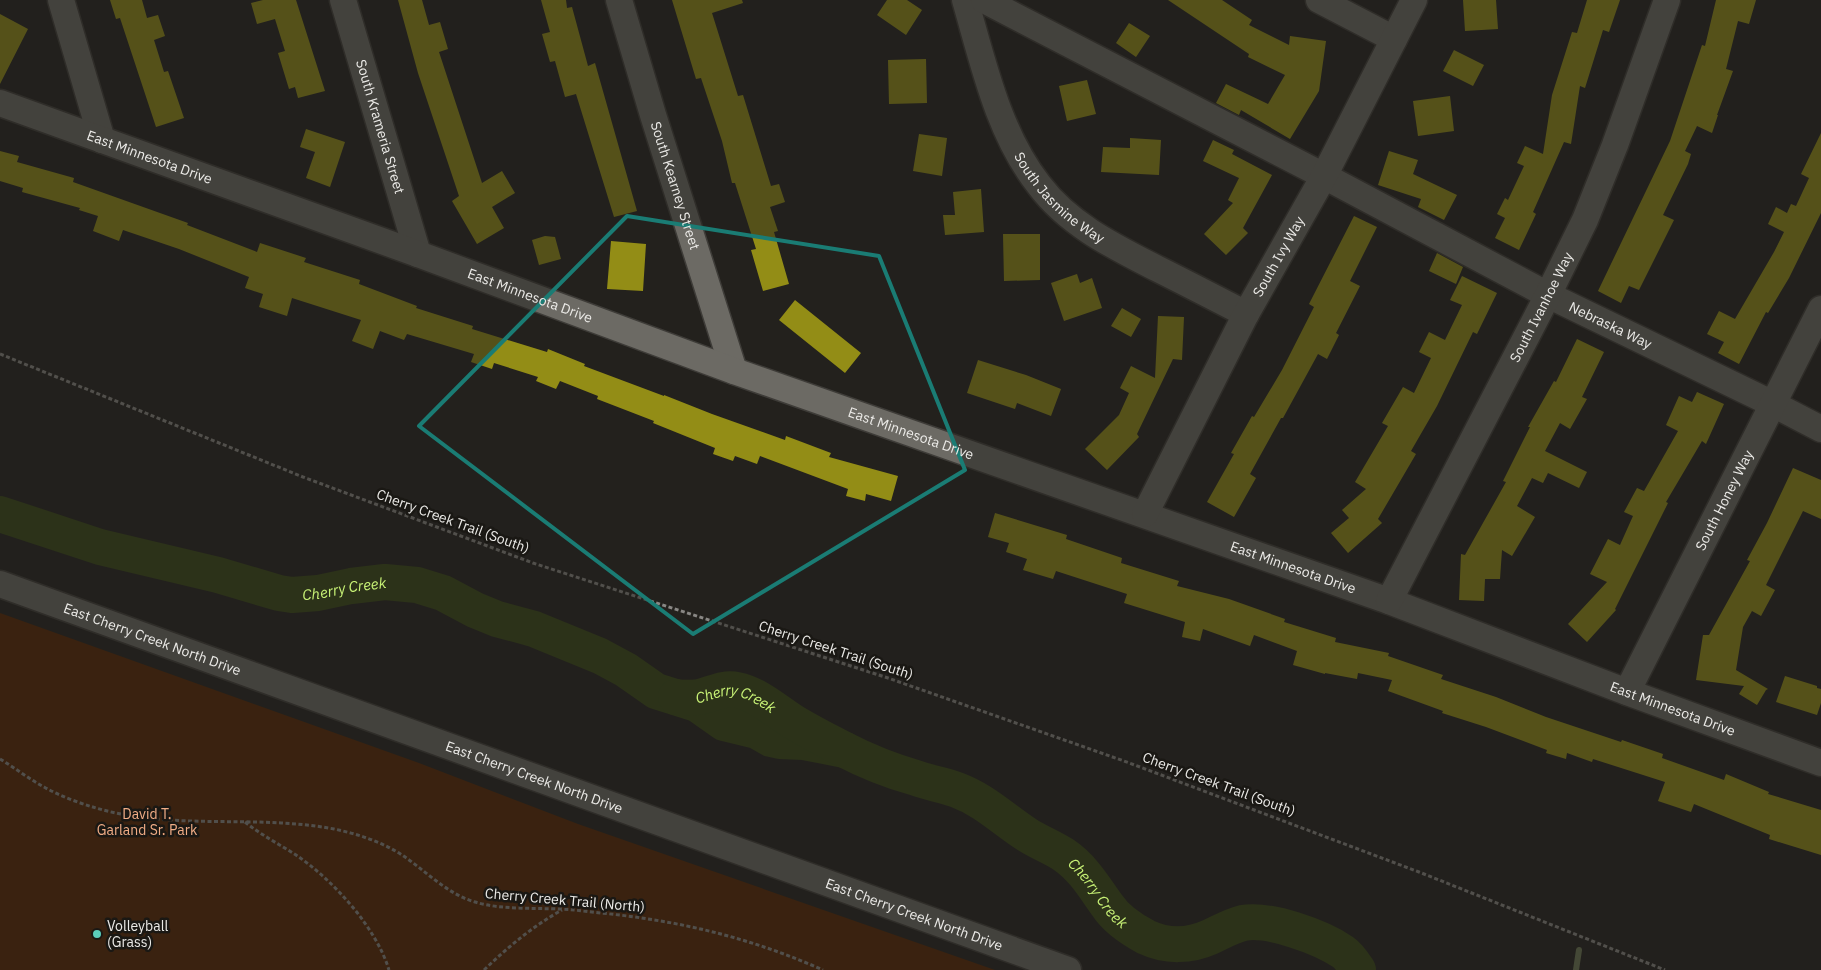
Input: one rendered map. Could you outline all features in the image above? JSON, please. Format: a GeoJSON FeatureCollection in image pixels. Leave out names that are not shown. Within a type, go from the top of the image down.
{"type":"FeatureCollection","features":[{"type":"Feature","properties":{"kind":"street"},"geometry":{"type":"LineString","coordinates":[[61,0],[102,140]]}},
{"type":"Feature","properties":{"kind":"street","name":"South Krameria Street"},"geometry":{"type":"LineString","coordinates":[[343,0],[418,254]]}},
{"type":"Feature","properties":{"kind":"street","name":"South Kearney Street"},"geometry":{"type":"LineString","coordinates":[[619,0],[652,115],[734,371]]}},
{"type":"Feature","properties":{"kind":"street","name":"South Jasmine Way"},"geometry":{"type":"LineString","coordinates":[[965,0],[984,66],[1002,115],[1016,148],[1040,187],[1077,223],[1101,239],[1246,314]]}},
{"type":"Feature","properties":{"kind":"street","name":"Nebraska Way"},"geometry":{"type":"LineString","coordinates":[[984,0],[1324,176],[1548,295],[1821,429]]}},
{"type":"Feature","properties":{"kind":"street"},"geometry":{"type":"LineString","coordinates":[[1319,0],[1394,38]]}},
{"type":"Feature","properties":{"kind":"street","name":"South Ivy Way"},"geometry":{"type":"LineString","coordinates":[[1145,514],[1246,314],[1324,176],[1414,0]]}},
{"type":"Feature","properties":{"kind":"street","name":"South Ivanhoe Way"},"geometry":{"type":"LineString","coordinates":[[1389,601],[1585,220],[1612,154],[1667,0]]}},
{"type":"Feature","properties":{"kind":"street","name":"East Minnesota Drive"},"geometry":{"type":"LineString","coordinates":[[0,103],[418,254],[734,371],[1389,601],[1627,692],[1821,763]]}},
{"type":"Feature","properties":{"kind":"street","name":"South Honey Way"},"geometry":{"type":"LineString","coordinates":[[1627,692],[1821,310]]}},
{"type":"Feature","properties":{"kind":"street","name":"East Cherry Creek North Drive"},"geometry":{"type":"LineString","coordinates":[[0,584],[1068,970]]}},
{"type":"Feature","properties":{"kind":"path","name":"Cherry Creek Trail (South)"},"geometry":{"type":"LineString","coordinates":[[0,354],[303,477],[506,552],[696,617],[888,678],[1124,761],[1419,872],[1666,970]]}},
{"type":"Feature","properties":{"kind":"path","name":"Cherry Creek Trail (North)"},"geometry":{"type":"LineString","coordinates":[[0,759],[43,787],[77,802],[104,810],[154,819],[296,824],[352,834],[387,846],[451,891],[476,902],[646,918],[774,949],[823,970]]}},
{"type":"Feature","properties":{"kind":"path"},"geometry":{"type":"LineString","coordinates":[[245,822],[262,835],[302,859],[328,882],[348,904],[375,940],[388,970]]}},
{"type":"Feature","properties":{"kind":"path"},"geometry":{"type":"LineString","coordinates":[[484,970],[512,944],[545,919],[563,909]]}},
{"type":"Feature","properties":{"kind":"highlighted area"},"geometry":{"type":"Polygon","coordinates":[[[627,216],[879,256],[965,470],[693,634],[419,426],[627,216]]]}},
{"type":"Feature","properties":{"kind":"green space","name":"David T. Garland Sr. Park"},"geometry":{"type":"Polygon","coordinates":[[[0,613],[419,763],[578,824],[995,970],[0,970],[0,613]]]}},
{"type":"Feature","properties":{"kind":"building"},"geometry":{"type":"Polygon","coordinates":[[[110,0],[142,0],[147,18],[158,15],[165,36],[154,40],[164,72],[168,71],[184,118],[156,127],[120,18],[116,19],[110,0]]]}},
{"type":"Feature","properties":{"kind":"building"},"geometry":{"type":"Polygon","coordinates":[[[263,0],[296,0],[325,91],[298,98],[295,87],[289,89],[278,53],[285,51],[275,19],[257,24],[251,3],[263,0]]]}},
{"type":"Feature","properties":{"kind":"building"},"geometry":{"type":"Polygon","coordinates":[[[398,0],[422,0],[429,25],[440,22],[448,49],[439,52],[482,183],[502,171],[515,193],[492,207],[504,228],[477,244],[452,201],[459,196],[418,73],[398,0]]]}},
{"type":"Feature","properties":{"kind":"building"},"geometry":{"type":"Polygon","coordinates":[[[541,0],[566,0],[567,8],[572,7],[588,66],[595,63],[637,211],[614,217],[576,94],[565,97],[555,61],[550,62],[542,34],[550,32],[541,0]]]}},
{"type":"Feature","properties":{"kind":"building"},"geometry":{"type":"Polygon","coordinates":[[[672,0],[742,0],[743,3],[712,13],[738,96],[743,95],[771,186],[779,184],[785,202],[770,207],[778,231],[774,232],[789,284],[763,291],[751,250],[756,249],[735,183],[732,183],[722,141],[701,78],[696,79],[672,0]]]}},
{"type":"Feature","properties":{"kind":"building"},"geometry":{"type":"Polygon","coordinates":[[[887,0],[907,0],[922,10],[906,35],[877,15],[887,0]]]}},
{"type":"Feature","properties":{"kind":"building"},"geometry":{"type":"Polygon","coordinates":[[[1168,0],[1222,0],[1252,20],[1249,25],[1289,45],[1290,36],[1326,41],[1319,91],[1290,139],[1241,110],[1239,115],[1216,103],[1226,84],[1268,104],[1285,75],[1248,57],[1249,54],[1168,0]]]}},
{"type":"Feature","properties":{"kind":"building"},"geometry":{"type":"Polygon","coordinates":[[[1463,0],[1496,0],[1498,29],[1465,31],[1463,0]]]}},
{"type":"Feature","properties":{"kind":"building"},"geometry":{"type":"Polygon","coordinates":[[[1587,0],[1620,0],[1609,32],[1603,30],[1585,88],[1580,86],[1571,144],[1564,142],[1533,212],[1536,214],[1519,250],[1495,238],[1505,218],[1497,214],[1505,198],[1508,200],[1524,166],[1517,163],[1525,146],[1543,154],[1552,95],[1572,32],[1577,33],[1587,0]]]}},
{"type":"Feature","properties":{"kind":"building"},"geometry":{"type":"Polygon","coordinates":[[[1716,0],[1756,0],[1749,24],[1738,21],[1726,69],[1733,71],[1712,133],[1697,126],[1685,151],[1691,154],[1688,164],[1663,215],[1674,220],[1639,290],[1629,286],[1621,303],[1598,291],[1670,141],[1702,45],[1705,46],[1716,0]]]}},
{"type":"Feature","properties":{"kind":"building"},"geometry":{"type":"Polygon","coordinates":[[[0,14],[28,29],[0,84],[0,14]]]}},
{"type":"Feature","properties":{"kind":"building"},"geometry":{"type":"Polygon","coordinates":[[[1129,23],[1150,36],[1136,57],[1116,43],[1129,23]]]}},
{"type":"Feature","properties":{"kind":"building"},"geometry":{"type":"Polygon","coordinates":[[[1454,50],[1484,65],[1473,86],[1443,71],[1454,50]]]}},
{"type":"Feature","properties":{"kind":"building"},"geometry":{"type":"Polygon","coordinates":[[[926,59],[927,103],[889,104],[888,60],[926,59]]]}},
{"type":"Feature","properties":{"kind":"building"},"geometry":{"type":"Polygon","coordinates":[[[1087,80],[1096,114],[1067,121],[1059,86],[1087,80]]]}},
{"type":"Feature","properties":{"kind":"building"},"geometry":{"type":"Polygon","coordinates":[[[1450,96],[1454,131],[1418,136],[1413,101],[1450,96]]]}},
{"type":"Feature","properties":{"kind":"building"},"geometry":{"type":"Polygon","coordinates":[[[306,129],[345,142],[330,187],[306,178],[315,152],[300,147],[306,129]]]}},
{"type":"Feature","properties":{"kind":"building"},"geometry":{"type":"Polygon","coordinates":[[[1821,133],[1821,213],[1789,278],[1768,313],[1766,312],[1739,364],[1718,353],[1724,342],[1707,334],[1719,311],[1735,319],[1774,252],[1784,232],[1768,224],[1776,207],[1787,213],[1791,204],[1796,206],[1809,178],[1801,174],[1821,133]]]}},
{"type":"Feature","properties":{"kind":"building"},"geometry":{"type":"Polygon","coordinates":[[[919,134],[947,138],[942,176],[913,171],[919,134]]]}},
{"type":"Feature","properties":{"kind":"building"},"geometry":{"type":"Polygon","coordinates":[[[1130,138],[1161,140],[1159,175],[1101,172],[1103,147],[1130,148],[1130,138]]]}},
{"type":"Feature","properties":{"kind":"building"},"geometry":{"type":"Polygon","coordinates":[[[1213,140],[1234,150],[1232,154],[1272,175],[1243,228],[1248,233],[1226,255],[1204,234],[1233,203],[1228,200],[1239,178],[1203,161],[1213,140]]]}},
{"type":"Feature","properties":{"kind":"building"},"geometry":{"type":"Polygon","coordinates":[[[0,151],[19,156],[17,162],[74,178],[73,182],[188,223],[187,225],[257,252],[260,243],[306,258],[304,262],[360,280],[359,284],[417,306],[416,308],[473,326],[472,329],[547,352],[548,349],[585,364],[584,366],[712,414],[785,440],[786,436],[831,453],[829,457],[898,476],[891,501],[866,494],[865,501],[846,496],[848,489],[760,456],[757,464],[735,456],[733,461],[713,454],[715,448],[653,423],[654,421],[597,399],[598,396],[560,381],[556,389],[536,381],[538,377],[494,363],[492,369],[471,362],[474,354],[407,334],[404,340],[380,331],[373,349],[352,341],[361,320],[292,298],[287,316],[259,307],[263,294],[245,288],[249,277],[179,249],[123,230],[119,241],[93,231],[98,216],[79,210],[80,208],[22,192],[23,188],[0,181],[0,151]]]}},
{"type":"Feature","properties":{"kind":"building"},"geometry":{"type":"Polygon","coordinates":[[[1389,151],[1418,160],[1413,174],[1457,195],[1444,220],[1418,207],[1421,199],[1378,185],[1389,151]]]}},
{"type":"Feature","properties":{"kind":"building"},"geometry":{"type":"Polygon","coordinates":[[[981,189],[984,232],[945,235],[943,215],[955,215],[953,192],[981,189]]]}},
{"type":"Feature","properties":{"kind":"building"},"geometry":{"type":"Polygon","coordinates":[[[1354,216],[1377,227],[1350,281],[1360,286],[1336,333],[1339,335],[1327,359],[1318,354],[1250,474],[1256,478],[1234,517],[1207,502],[1234,454],[1231,453],[1252,416],[1254,417],[1282,370],[1314,307],[1309,304],[1354,216]]]}},
{"type":"Feature","properties":{"kind":"building"},"geometry":{"type":"Polygon","coordinates":[[[1003,234],[1040,234],[1040,280],[1004,281],[1003,234]]]}},
{"type":"Feature","properties":{"kind":"building"},"geometry":{"type":"Polygon","coordinates":[[[545,236],[555,237],[561,259],[539,265],[532,240],[545,236]]]}},
{"type":"Feature","properties":{"kind":"building"},"geometry":{"type":"Polygon","coordinates":[[[611,241],[646,244],[643,291],[607,289],[611,241]]]}},
{"type":"Feature","properties":{"kind":"building"},"geometry":{"type":"Polygon","coordinates":[[[1437,253],[1463,267],[1456,284],[1429,271],[1437,253]]]}},
{"type":"Feature","properties":{"kind":"building"},"geometry":{"type":"Polygon","coordinates":[[[1077,274],[1080,283],[1092,278],[1102,308],[1064,321],[1051,283],[1077,274]]]}},
{"type":"Feature","properties":{"kind":"building"},"geometry":{"type":"Polygon","coordinates":[[[1462,276],[1497,293],[1477,334],[1473,332],[1437,406],[1411,451],[1416,454],[1378,519],[1382,523],[1348,553],[1331,533],[1349,518],[1342,510],[1366,489],[1355,482],[1388,426],[1382,423],[1403,387],[1414,393],[1431,358],[1419,352],[1429,332],[1445,340],[1462,305],[1450,300],[1462,276]]]}},
{"type":"Feature","properties":{"kind":"building"},"geometry":{"type":"Polygon","coordinates":[[[795,300],[861,353],[845,373],[779,320],[795,300]]]}},
{"type":"Feature","properties":{"kind":"building"},"geometry":{"type":"Polygon","coordinates":[[[1122,308],[1141,319],[1131,337],[1111,326],[1122,308]]]}},
{"type":"Feature","properties":{"kind":"building"},"geometry":{"type":"Polygon","coordinates":[[[1158,316],[1184,317],[1182,360],[1173,359],[1137,434],[1139,437],[1107,470],[1085,449],[1119,415],[1129,393],[1120,388],[1131,366],[1155,378],[1158,316]]]}},
{"type":"Feature","properties":{"kind":"building"},"geometry":{"type":"Polygon","coordinates":[[[1577,339],[1604,352],[1582,397],[1587,399],[1570,429],[1560,423],[1545,451],[1587,472],[1579,488],[1548,473],[1543,483],[1532,478],[1517,506],[1535,517],[1512,556],[1502,550],[1500,579],[1485,579],[1484,601],[1459,600],[1461,554],[1465,555],[1506,482],[1503,481],[1530,427],[1528,427],[1554,381],[1556,382],[1577,339]]]}},
{"type":"Feature","properties":{"kind":"building"},"geometry":{"type":"Polygon","coordinates":[[[978,360],[1026,375],[1061,389],[1051,416],[1017,403],[1015,409],[967,393],[978,360]]]}},
{"type":"Feature","properties":{"kind":"building"},"geometry":{"type":"Polygon","coordinates":[[[1697,392],[1724,404],[1706,444],[1702,441],[1666,502],[1668,503],[1616,610],[1587,642],[1568,624],[1607,582],[1590,574],[1608,539],[1620,545],[1633,516],[1624,512],[1637,488],[1644,491],[1678,431],[1666,425],[1679,396],[1692,402],[1697,392]]]}},
{"type":"Feature","properties":{"kind":"building"},"geometry":{"type":"Polygon","coordinates":[[[1793,468],[1821,480],[1821,519],[1803,511],[1766,585],[1775,590],[1761,616],[1752,611],[1743,627],[1736,670],[1768,689],[1757,705],[1739,694],[1744,686],[1696,680],[1703,635],[1709,635],[1750,561],[1747,560],[1793,468]]]}},
{"type":"Feature","properties":{"kind":"building"},"geometry":{"type":"Polygon","coordinates":[[[995,513],[1067,535],[1066,539],[1122,558],[1121,563],[1179,581],[1177,586],[1229,599],[1285,619],[1284,622],[1336,638],[1335,642],[1389,653],[1388,656],[1443,675],[1441,679],[1496,697],[1546,717],[1663,754],[1662,758],[1724,780],[1726,774],[1769,792],[1768,794],[1821,810],[1821,855],[1769,839],[1770,835],[1694,804],[1691,812],[1658,801],[1665,782],[1593,759],[1592,762],[1567,753],[1566,759],[1546,753],[1547,750],[1442,713],[1443,711],[1388,691],[1392,680],[1358,673],[1357,679],[1325,674],[1293,665],[1297,651],[1254,635],[1250,646],[1203,629],[1200,641],[1182,637],[1185,622],[1124,603],[1127,594],[1056,571],[1053,579],[1023,570],[1027,559],[1006,552],[1009,543],[988,537],[995,513]]]}},
{"type":"Feature","properties":{"kind":"building"},"geometry":{"type":"Polygon","coordinates":[[[1785,676],[1821,689],[1821,703],[1817,715],[1776,702],[1785,676]]]}},
{"type":"Feature","properties":{"kind":"waterway","name":"Cherry Creek"},"geometry":{"type":"LineString","coordinates":[[0,514],[100,547],[218,575],[279,593],[292,595],[318,593],[351,586],[385,582],[417,585],[443,593],[497,619],[534,629],[600,656],[626,670],[656,691],[697,704],[724,723],[757,731],[771,739],[804,742],[845,750]]}},
{"type":"Feature","properties":{"kind":"waterway","name":"Cherry Creek"},"geometry":{"type":"LineString","coordinates":[[676,697],[699,697],[727,689],[744,692],[759,699],[804,728],[861,758],[897,772],[967,794],[985,804],[1035,840],[1071,860],[1088,878],[1115,915],[1146,937],[1170,944],[1186,944],[1202,940],[1243,923],[1266,923],[1322,940],[1348,956],[1358,970]]}},
{"type":"Feature","properties":{"kind":"waterway"},"geometry":{"type":"LineString","coordinates":[[1576,970],[1579,950]]}},
{"type":"Feature","properties":{"kind":"place","name":"Volleyball (Grass)"},"geometry":{"type":"Point","coordinates":[97,934]}}]}
